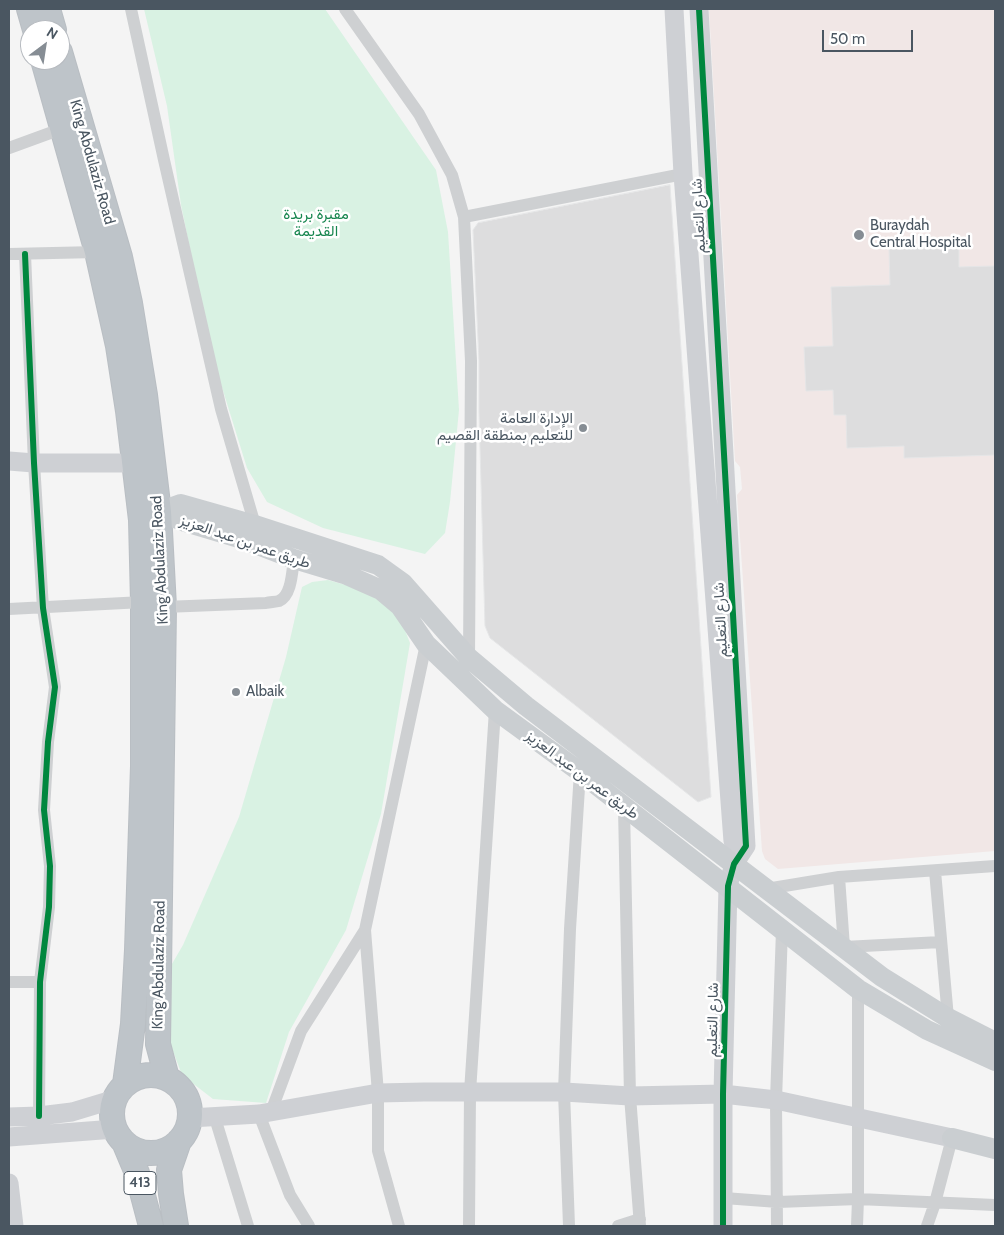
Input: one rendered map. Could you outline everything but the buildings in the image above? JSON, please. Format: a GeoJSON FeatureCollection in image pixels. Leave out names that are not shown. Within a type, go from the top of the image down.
{"type":"FeatureCollection","features":[{"type":"Feature","properties":{"kind":"highway","name":"King Abdulaziz Road"},"geometry":{"type":"LineString","coordinates":[[46,70],[97,252],[118,346],[153,604],[158,1044],[167,1078]]}},
{"type":"Feature","properties":{"kind":"highway","name":"King Abdulaziz Road"},"geometry":{"type":"LineString","coordinates":[[65,70],[120,257],[130,303],[145,395],[159,512],[142,766],[137,950],[132,1024],[120,1092]]}},
{"type":"Feature","properties":{"kind":"highway"},"geometry":{"type":"LineString","coordinates":[[145,1075],[167,1078],[183,1092],[189,1104],[190,1118],[186,1130],[179,1141],[166,1149],[152,1153],[137,1150],[120,1136],[112,1114],[120,1092],[131,1080],[145,1075]]}},
{"type":"Feature","properties":{"kind":"highway","name":"413"},"geometry":{"type":"LineString","coordinates":[[120,1136],[137,1173],[151,1226]]}},
{"type":"Feature","properties":{"kind":"highway","name":"413"},"geometry":{"type":"LineString","coordinates":[[176,1226],[169,1170],[179,1141]]}},
{"type":"Feature","properties":{"kind":"main road","name":"طريق عمر بن عبد العزيز"},"geometry":{"type":"LineString","coordinates":[[159,512],[181,504],[254,525],[378,565],[403,583],[469,658],[526,706],[882,977],[948,1018],[995,1042]]}},
{"type":"Feature","properties":{"kind":"main road","name":"طريق عمر بن عبد العزيز"},"geometry":{"type":"LineString","coordinates":[[159,512],[242,539],[294,559],[347,575],[381,590],[400,606],[426,644],[495,710],[580,772],[858,989],[927,1030],[995,1061]]}},
{"type":"Feature","properties":{"kind":"main road"},"geometry":{"type":"LineString","coordinates":[[927,1030],[995,1073]]}},
{"type":"Feature","properties":{"kind":"main road"},"geometry":{"type":"LineString","coordinates":[[952,1138],[995,1138]]}},
{"type":"Feature","properties":{"kind":"main road"},"geometry":{"type":"LineString","coordinates":[[952,1138],[995,1149]]}},
{"type":"Feature","properties":{"kind":"street"},"geometry":{"type":"LineString","coordinates":[[131,9],[221,409],[254,525]]}},
{"type":"Feature","properties":{"kind":"street"},"geometry":{"type":"LineString","coordinates":[[345,9],[419,114],[452,175],[464,217],[471,361],[468,552],[469,658]]}},
{"type":"Feature","properties":{"kind":"street","name":"شارع التعليم"},"geometry":{"type":"LineString","coordinates":[[674,9],[683,174],[734,864]]}},
{"type":"Feature","properties":{"kind":"street","name":"شارع التعليم"},"geometry":{"type":"LineString","coordinates":[[699,9],[746,846],[734,864],[728,886],[723,1226]]}},
{"type":"Feature","properties":{"kind":"street"},"geometry":{"type":"LineString","coordinates":[[9,148],[61,129]]}},
{"type":"Feature","properties":{"kind":"street"},"geometry":{"type":"LineString","coordinates":[[464,217],[683,174]]}},
{"type":"Feature","properties":{"kind":"street"},"geometry":{"type":"LineString","coordinates":[[9,254],[97,252]]}},
{"type":"Feature","properties":{"kind":"street"},"geometry":{"type":"LineString","coordinates":[[25,254],[34,463],[43,608],[55,687],[48,742],[44,810],[50,866],[49,908],[40,982],[39,1116]]}},
{"type":"Feature","properties":{"kind":"street"},"geometry":{"type":"LineString","coordinates":[[9,461],[34,463],[134,463]]}},
{"type":"Feature","properties":{"kind":"street"},"geometry":{"type":"LineString","coordinates":[[9,609],[153,604],[266,603],[279,600],[284,596],[290,583],[294,559]]}},
{"type":"Feature","properties":{"kind":"street"},"geometry":{"type":"LineString","coordinates":[[399,1226],[378,1151],[378,1093],[365,930],[426,644]]}},
{"type":"Feature","properties":{"kind":"street"},"geometry":{"type":"LineString","coordinates":[[470,1226],[470,1092],[495,710]]}},
{"type":"Feature","properties":{"kind":"street"},"geometry":{"type":"LineString","coordinates":[[569,1226],[564,1092],[570,929],[580,772]]}},
{"type":"Feature","properties":{"kind":"street"},"geometry":{"type":"LineString","coordinates":[[618,1226],[640,1223],[630,1096],[624,808]]}},
{"type":"Feature","properties":{"kind":"street"},"geometry":{"type":"LineString","coordinates":[[766,889],[840,877],[995,866]]}},
{"type":"Feature","properties":{"kind":"street"},"geometry":{"type":"LineString","coordinates":[[935,871],[948,1018]]}},
{"type":"Feature","properties":{"kind":"street"},"geometry":{"type":"LineString","coordinates":[[840,877],[844,947],[940,942]]}},
{"type":"Feature","properties":{"kind":"street"},"geometry":{"type":"LineString","coordinates":[[309,1226],[290,1195],[265,1113],[300,1031],[365,930]]}},
{"type":"Feature","properties":{"kind":"street"},"geometry":{"type":"LineString","coordinates":[[776,1226],[778,1202],[776,1100],[782,930]]}},
{"type":"Feature","properties":{"kind":"street"},"geometry":{"type":"LineString","coordinates":[[9,982],[40,982]]}},
{"type":"Feature","properties":{"kind":"street"},"geometry":{"type":"LineString","coordinates":[[857,1226],[858,989]]}},
{"type":"Feature","properties":{"kind":"street"},"geometry":{"type":"LineString","coordinates":[[9,1117],[72,1112],[120,1092]]}},
{"type":"Feature","properties":{"kind":"street"},"geometry":{"type":"LineString","coordinates":[[190,1118],[215,1118],[265,1113],[378,1093],[564,1092],[630,1096],[724,1094],[776,1100],[952,1138],[927,1226]]}},
{"type":"Feature","properties":{"kind":"street"},"geometry":{"type":"LineString","coordinates":[[215,1118],[248,1226]]}},
{"type":"Feature","properties":{"kind":"street"},"geometry":{"type":"LineString","coordinates":[[9,1137],[120,1136]]}},
{"type":"Feature","properties":{"kind":"street"},"geometry":{"type":"LineString","coordinates":[[9,1183],[14,1226]]}},
{"type":"Feature","properties":{"kind":"street"},"geometry":{"type":"LineString","coordinates":[[724,1198],[778,1202],[858,1199],[995,1205]]}},
{"type":"Feature","properties":{"kind":"shaded area","name":"Buraydah Central Hospital"},"geometry":{"type":"Polygon","coordinates":[[[709,9],[995,9],[995,851],[778,869],[765,859],[762,851],[737,495],[742,489],[740,467],[735,461],[709,9]]]}},
{"type":"Feature","properties":{"kind":"green space","name":"مقبرة بريدة القديمة"},"geometry":{"type":"Polygon","coordinates":[[[144,9],[325,9],[436,170],[448,232],[459,410],[445,533],[425,554],[323,528],[267,502],[247,468],[211,352],[181,205],[167,106],[144,9]]]}},
{"type":"Feature","properties":{"kind":"green space"},"geometry":{"type":"Polygon","coordinates":[[[328,580],[374,593],[401,620],[410,643],[381,814],[346,930],[289,1032],[266,1103],[213,1099],[182,1075],[168,1038],[169,969],[183,945],[239,817],[286,657],[302,587],[312,582],[328,580]]]}},
{"type":"Feature","properties":{"kind":"cycle path"},"geometry":{"type":"LineString","coordinates":[[699,9],[746,846],[734,864],[728,886],[723,1094],[723,1226]]}},
{"type":"Feature","properties":{"kind":"cycle path"},"geometry":{"type":"LineString","coordinates":[[25,254],[34,463],[43,608],[55,687],[48,742],[44,810],[50,866],[49,907],[40,982],[39,1116]]}},
{"type":"Feature","properties":{"kind":"place","name":"Buraydah Central Hospital"},"geometry":{"type":"Point","coordinates":[859,235]}},
{"type":"Feature","properties":{"kind":"place","name":"الإدارة العامة للتعليم بمنطقة القصيم"},"geometry":{"type":"Point","coordinates":[583,428]}},
{"type":"Feature","properties":{"kind":"place","name":"Albaik"},"geometry":{"type":"Point","coordinates":[236,692]}}]}
